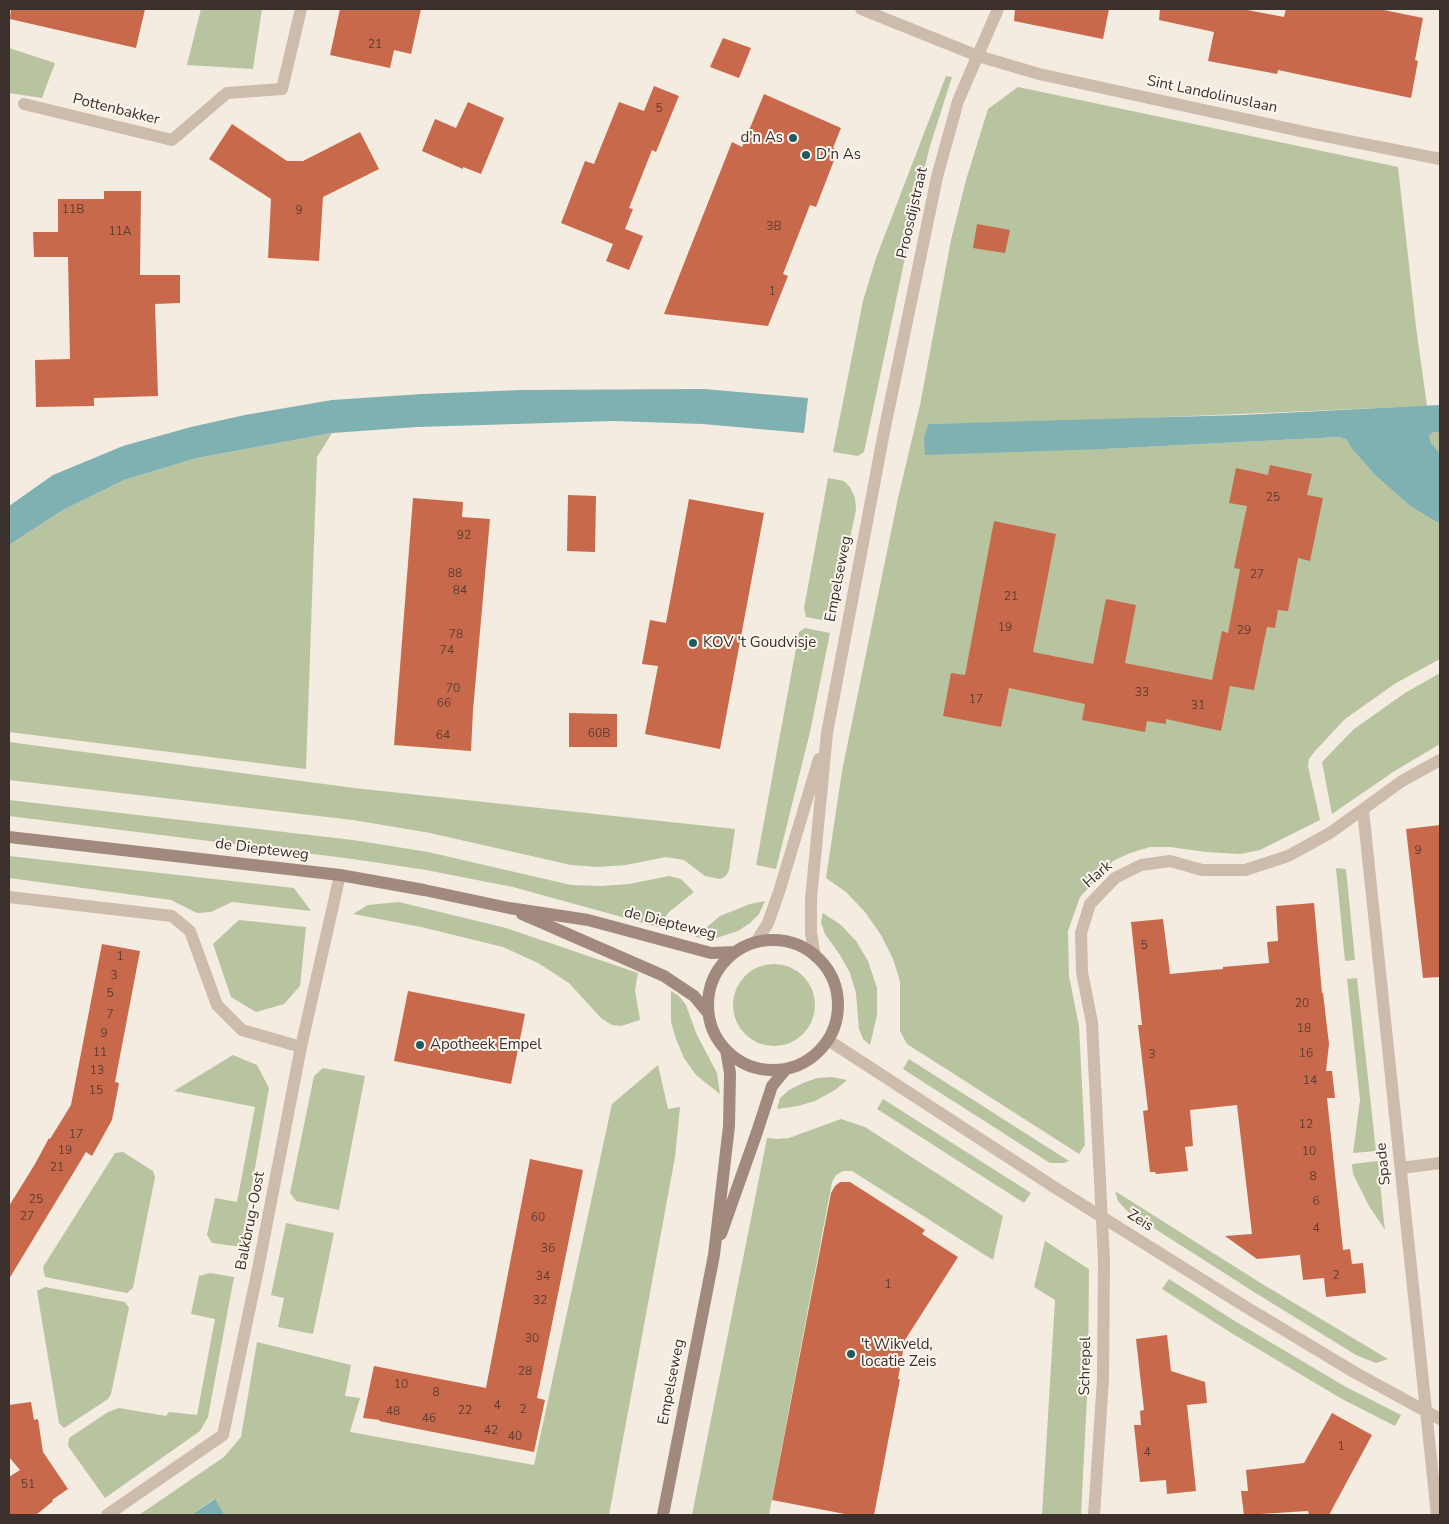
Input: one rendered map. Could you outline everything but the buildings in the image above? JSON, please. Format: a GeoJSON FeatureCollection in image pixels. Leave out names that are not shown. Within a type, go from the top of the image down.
{"type":"FeatureCollection","features":[{"type":"Feature","properties":{"kind":"street","name":"Pottenbakker"},"geometry":{"type":"LineString","coordinates":[[24,104],[172,140],[227,93],[282,88],[301,9]]}},
{"type":"Feature","properties":{"kind":"street","name":"Sint Landolinuslaan"},"geometry":{"type":"LineString","coordinates":[[862,9],[978,56],[1038,74],[1309,134],[1440,159]]}},
{"type":"Feature","properties":{"kind":"street","name":"Proosdijstraat"},"geometry":{"type":"LineString","coordinates":[[884,432],[937,177],[958,101],[998,9]]}},
{"type":"Feature","properties":{"kind":"street","name":"Empelseweg"},"geometry":{"type":"LineString","coordinates":[[815,956],[811,933],[811,899],[827,733],[884,432]]}},
{"type":"Feature","properties":{"kind":"street","name":"Empelseweg"},"geometry":{"type":"LineString","coordinates":[[756,942],[768,924],[779,892],[827,733]]}},
{"type":"Feature","properties":{"kind":"street","name":"Hark"},"geometry":{"type":"LineString","coordinates":[[1102,1217],[1092,1023],[1082,972],[1081,933],[1090,904],[1115,878],[1141,865],[1170,861],[1202,870],[1245,870],[1288,856],[1330,833],[1402,781],[1440,760]]}},
{"type":"Feature","properties":{"kind":"street","name":"Spade"},"geometry":{"type":"LineString","coordinates":[[1363,810],[1437,1515]]}},
{"type":"Feature","properties":{"kind":"street","name":"de Diepteweg"},"geometry":{"type":"LineString","coordinates":[[9,837],[340,875],[509,908],[588,920],[711,953],[735,952]]}},
{"type":"Feature","properties":{"kind":"street","name":"Balkbrug-Oost"},"geometry":{"type":"LineString","coordinates":[[107,1515],[223,1435],[258,1269],[301,1047],[340,875]]}},
{"type":"Feature","properties":{"kind":"street"},"geometry":{"type":"LineString","coordinates":[[9,896],[172,916],[190,931],[218,1005],[242,1030],[301,1047]]}},
{"type":"Feature","properties":{"kind":"street","name":"de Diepteweg"},"geometry":{"type":"LineString","coordinates":[[509,908],[664,976],[694,996],[708,1013]]}},
{"type":"Feature","properties":{"kind":"street"},"geometry":{"type":"LineString","coordinates":[[772,940],[788,942],[802,947],[815,956],[827,970],[835,987],[838,1005],[836,1023],[828,1040],[817,1054],[803,1063],[786,1069],[770,1071],[754,1068],[739,1061],[726,1050],[714,1034],[708,1013],[713,979],[722,964],[735,952],[756,942],[772,940]]}},
{"type":"Feature","properties":{"kind":"street","name":"Zeis"},"geometry":{"type":"LineString","coordinates":[[828,1040],[1102,1217],[1255,1312],[1440,1419]]}},
{"type":"Feature","properties":{"kind":"street","name":"Empelseweg"},"geometry":{"type":"LineString","coordinates":[[662,1515],[714,1255],[729,1126],[730,1073],[726,1050]]}},
{"type":"Feature","properties":{"kind":"street","name":"Empelseweg"},"geometry":{"type":"LineString","coordinates":[[714,1255],[772,1086],[786,1069]]}},
{"type":"Feature","properties":{"kind":"street"},"geometry":{"type":"LineString","coordinates":[[1401,1168],[1440,1163]]}},
{"type":"Feature","properties":{"kind":"street","name":"Schrepel"},"geometry":{"type":"LineString","coordinates":[[1094,1515],[1103,1379],[1104,1261],[1102,1217]]}},
{"type":"Feature","properties":{"kind":"green space"},"geometry":{"type":"Polygon","coordinates":[[[201,9],[262,9],[253,69],[187,65],[201,9]]]}},
{"type":"Feature","properties":{"kind":"green space"},"geometry":{"type":"Polygon","coordinates":[[[9,48],[55,63],[42,98],[9,93],[9,48]]]}},
{"type":"Feature","properties":{"kind":"green space"},"geometry":{"type":"Polygon","coordinates":[[[946,76],[952,77],[930,146],[921,182],[864,452],[858,456],[833,452],[863,301],[876,258],[946,76]]]}},
{"type":"Feature","properties":{"kind":"green space"},"geometry":{"type":"Polygon","coordinates":[[[1018,87],[1398,167],[1427,406],[1074,421],[928,424],[924,437],[1104,449],[1340,437],[1347,440],[1352,449],[1375,475],[1410,506],[1440,524],[1440,659],[1396,683],[1345,719],[1309,759],[1308,766],[1320,820],[1260,850],[1240,854],[1170,847],[1150,847],[1130,853],[1113,861],[1080,897],[1068,931],[1069,976],[1079,1026],[1085,1145],[1079,1154],[907,1044],[900,1031],[900,981],[893,959],[881,935],[865,912],[846,892],[826,878],[842,771],[898,498],[920,405],[951,240],[966,180],[988,109],[1018,87]]]}},
{"type":"Feature","properties":{"kind":"green space"},"geometry":{"type":"Polygon","coordinates":[[[1433,432],[1440,432],[1440,453],[1431,443],[1429,436],[1433,432]]]}},
{"type":"Feature","properties":{"kind":"green space"},"geometry":{"type":"Polygon","coordinates":[[[332,433],[317,457],[306,769],[9,732],[9,545],[63,510],[124,480],[197,458],[332,433]]]}},
{"type":"Feature","properties":{"kind":"green space"},"geometry":{"type":"Polygon","coordinates":[[[828,478],[844,481],[850,487],[855,498],[856,510],[832,622],[806,617],[804,608],[828,478]]]}},
{"type":"Feature","properties":{"kind":"green space"},"geometry":{"type":"Polygon","coordinates":[[[805,628],[830,633],[810,732],[776,869],[756,865],[799,632],[805,628]]]}},
{"type":"Feature","properties":{"kind":"green space"},"geometry":{"type":"Polygon","coordinates":[[[1440,673],[1440,744],[1393,772],[1332,814],[1322,762],[1354,729],[1405,693],[1440,673]]]}},
{"type":"Feature","properties":{"kind":"green space"},"geometry":{"type":"Polygon","coordinates":[[[9,742],[354,788],[735,829],[729,870],[726,876],[720,879],[705,876],[684,860],[666,857],[626,865],[598,867],[571,865],[430,833],[353,820],[9,780],[9,742]]]}},
{"type":"Feature","properties":{"kind":"green space"},"geometry":{"type":"Polygon","coordinates":[[[9,800],[353,840],[428,852],[571,885],[601,886],[629,884],[669,876],[681,879],[694,892],[669,912],[658,927],[513,887],[426,870],[353,859],[9,816],[9,800]]]}},
{"type":"Feature","properties":{"kind":"green space"},"geometry":{"type":"Polygon","coordinates":[[[9,856],[294,888],[311,911],[232,902],[211,912],[197,913],[171,900],[9,878],[9,856]]]}},
{"type":"Feature","properties":{"kind":"green space"},"geometry":{"type":"Polygon","coordinates":[[[1336,868],[1346,869],[1355,960],[1345,961],[1336,868]]]}},
{"type":"Feature","properties":{"kind":"green space"},"geometry":{"type":"Polygon","coordinates":[[[765,901],[759,914],[738,931],[713,939],[695,937],[720,916],[750,904],[765,901]]]}},
{"type":"Feature","properties":{"kind":"green space"},"geometry":{"type":"Polygon","coordinates":[[[399,902],[506,928],[638,973],[635,990],[640,1020],[621,1026],[612,1025],[601,1018],[569,983],[538,963],[503,947],[421,927],[353,914],[368,905],[399,902]]]}},
{"type":"Feature","properties":{"kind":"green space"},"geometry":{"type":"Polygon","coordinates":[[[823,913],[841,925],[856,941],[868,961],[877,988],[877,1015],[870,1045],[863,1039],[859,1029],[856,993],[850,973],[825,934],[821,922],[823,913]]]}},
{"type":"Feature","properties":{"kind":"green space"},"geometry":{"type":"Polygon","coordinates":[[[239,920],[306,927],[300,986],[284,1004],[256,1012],[231,997],[213,944],[239,920]]]}},
{"type":"Feature","properties":{"kind":"green space"},"geometry":{"type":"Polygon","coordinates":[[[774,964],[790,967],[803,976],[812,989],[815,1005],[812,1021],[803,1034],[790,1043],[774,1046],[758,1043],[745,1034],[736,1021],[733,1005],[736,989],[745,976],[758,967],[774,964]]]}},
{"type":"Feature","properties":{"kind":"green space"},"geometry":{"type":"Polygon","coordinates":[[[1357,978],[1376,1151],[1353,1153],[1360,1100],[1347,979],[1357,978]]]}},
{"type":"Feature","properties":{"kind":"green space"},"geometry":{"type":"Polygon","coordinates":[[[671,991],[679,996],[686,1005],[696,1033],[717,1073],[720,1094],[696,1075],[684,1058],[671,1022],[671,991]]]}},
{"type":"Feature","properties":{"kind":"green space"},"geometry":{"type":"Polygon","coordinates":[[[233,1055],[257,1065],[269,1088],[241,1247],[212,1243],[207,1235],[215,1198],[237,1202],[255,1107],[174,1091],[233,1055]]]}},
{"type":"Feature","properties":{"kind":"green space"},"geometry":{"type":"Polygon","coordinates":[[[909,1059],[1069,1161],[1050,1163],[903,1069],[909,1059]]]}},
{"type":"Feature","properties":{"kind":"green space"},"geometry":{"type":"Polygon","coordinates":[[[658,1065],[668,1109],[680,1107],[675,1157],[609,1515],[247,1515],[224,1514],[214,1499],[191,1515],[139,1515],[224,1457],[241,1437],[257,1342],[351,1365],[345,1396],[360,1398],[350,1432],[534,1465],[612,1104],[658,1065]]]}},
{"type":"Feature","properties":{"kind":"green space"},"geometry":{"type":"Polygon","coordinates":[[[323,1068],[365,1076],[339,1210],[296,1201],[290,1193],[314,1076],[323,1068]]]}},
{"type":"Feature","properties":{"kind":"green space"},"geometry":{"type":"Polygon","coordinates":[[[832,1077],[847,1080],[835,1090],[815,1101],[777,1109],[780,1098],[789,1090],[817,1078],[832,1077]]]}},
{"type":"Feature","properties":{"kind":"green space"},"geometry":{"type":"Polygon","coordinates":[[[883,1099],[1031,1193],[1024,1203],[877,1109],[883,1099]]]}},
{"type":"Feature","properties":{"kind":"green space"},"geometry":{"type":"Polygon","coordinates":[[[841,1119],[865,1127],[1003,1216],[993,1260],[852,1171],[843,1171],[836,1175],[832,1182],[769,1515],[692,1515],[767,1138],[789,1138],[841,1119]]]}},
{"type":"Feature","properties":{"kind":"green space"},"geometry":{"type":"Polygon","coordinates":[[[123,1152],[153,1171],[155,1177],[133,1288],[127,1293],[45,1277],[43,1267],[115,1153],[123,1152]]]}},
{"type":"Feature","properties":{"kind":"green space"},"geometry":{"type":"Polygon","coordinates":[[[1378,1161],[1385,1230],[1369,1206],[1353,1174],[1352,1164],[1378,1161]]]}},
{"type":"Feature","properties":{"kind":"green space"},"geometry":{"type":"Polygon","coordinates":[[[1115,1191],[1259,1282],[1388,1359],[1376,1363],[1356,1355],[1127,1211],[1118,1201],[1115,1191]]]}},
{"type":"Feature","properties":{"kind":"green space"},"geometry":{"type":"Polygon","coordinates":[[[286,1223],[334,1233],[313,1334],[278,1327],[284,1298],[271,1295],[286,1223]]]}},
{"type":"Feature","properties":{"kind":"green space"},"geometry":{"type":"Polygon","coordinates":[[[1045,1241],[1089,1269],[1088,1377],[1081,1515],[1042,1515],[1055,1300],[1034,1287],[1045,1241]]]}},
{"type":"Feature","properties":{"kind":"green space"},"geometry":{"type":"Polygon","coordinates":[[[210,1273],[234,1277],[208,1417],[200,1431],[105,1498],[68,1446],[69,1438],[108,1412],[119,1408],[166,1416],[169,1412],[197,1415],[215,1319],[191,1314],[199,1276],[210,1273]]]}},
{"type":"Feature","properties":{"kind":"green space"},"geometry":{"type":"Polygon","coordinates":[[[1169,1279],[1238,1323],[1346,1387],[1401,1415],[1395,1426],[1342,1399],[1162,1289],[1169,1279]]]}},
{"type":"Feature","properties":{"kind":"green space"},"geometry":{"type":"Polygon","coordinates":[[[45,1287],[125,1302],[129,1308],[111,1394],[108,1399],[64,1428],[59,1423],[37,1291],[45,1287]]]}},
{"type":"Feature","properties":{"kind":"water"},"geometry":{"type":"Polygon","coordinates":[[[704,389],[808,398],[804,433],[703,424],[613,421],[417,427],[332,433],[197,458],[124,480],[63,510],[9,545],[9,506],[53,475],[123,446],[191,427],[245,415],[332,400],[521,390],[704,389]]]}},
{"type":"Feature","properties":{"kind":"water"},"geometry":{"type":"Polygon","coordinates":[[[1440,405],[1440,432],[1433,432],[1429,436],[1431,443],[1440,453],[1440,524],[1410,506],[1375,475],[1352,449],[1347,440],[1340,437],[1104,449],[925,455],[924,437],[928,424],[1241,415],[1440,405]]]}},
{"type":"Feature","properties":{"kind":"water"},"geometry":{"type":"Polygon","coordinates":[[[215,1499],[224,1514],[246,1515],[191,1515],[215,1499]]]}},
{"type":"Feature","properties":{"kind":"place","name":"d'n As"},"geometry":{"type":"Point","coordinates":[793,138]}},
{"type":"Feature","properties":{"kind":"place","name":"D'n As"},"geometry":{"type":"Point","coordinates":[806,155]}},
{"type":"Feature","properties":{"kind":"place","name":"KOV 't Goudvisje"},"geometry":{"type":"Point","coordinates":[693,643]}},
{"type":"Feature","properties":{"kind":"place","name":"Apotheek Empel"},"geometry":{"type":"Point","coordinates":[420,1045]}},
{"type":"Feature","properties":{"kind":"place","name":"'t Wikveld, locatie Zeis"},"geometry":{"type":"Point","coordinates":[851,1354]}}]}
